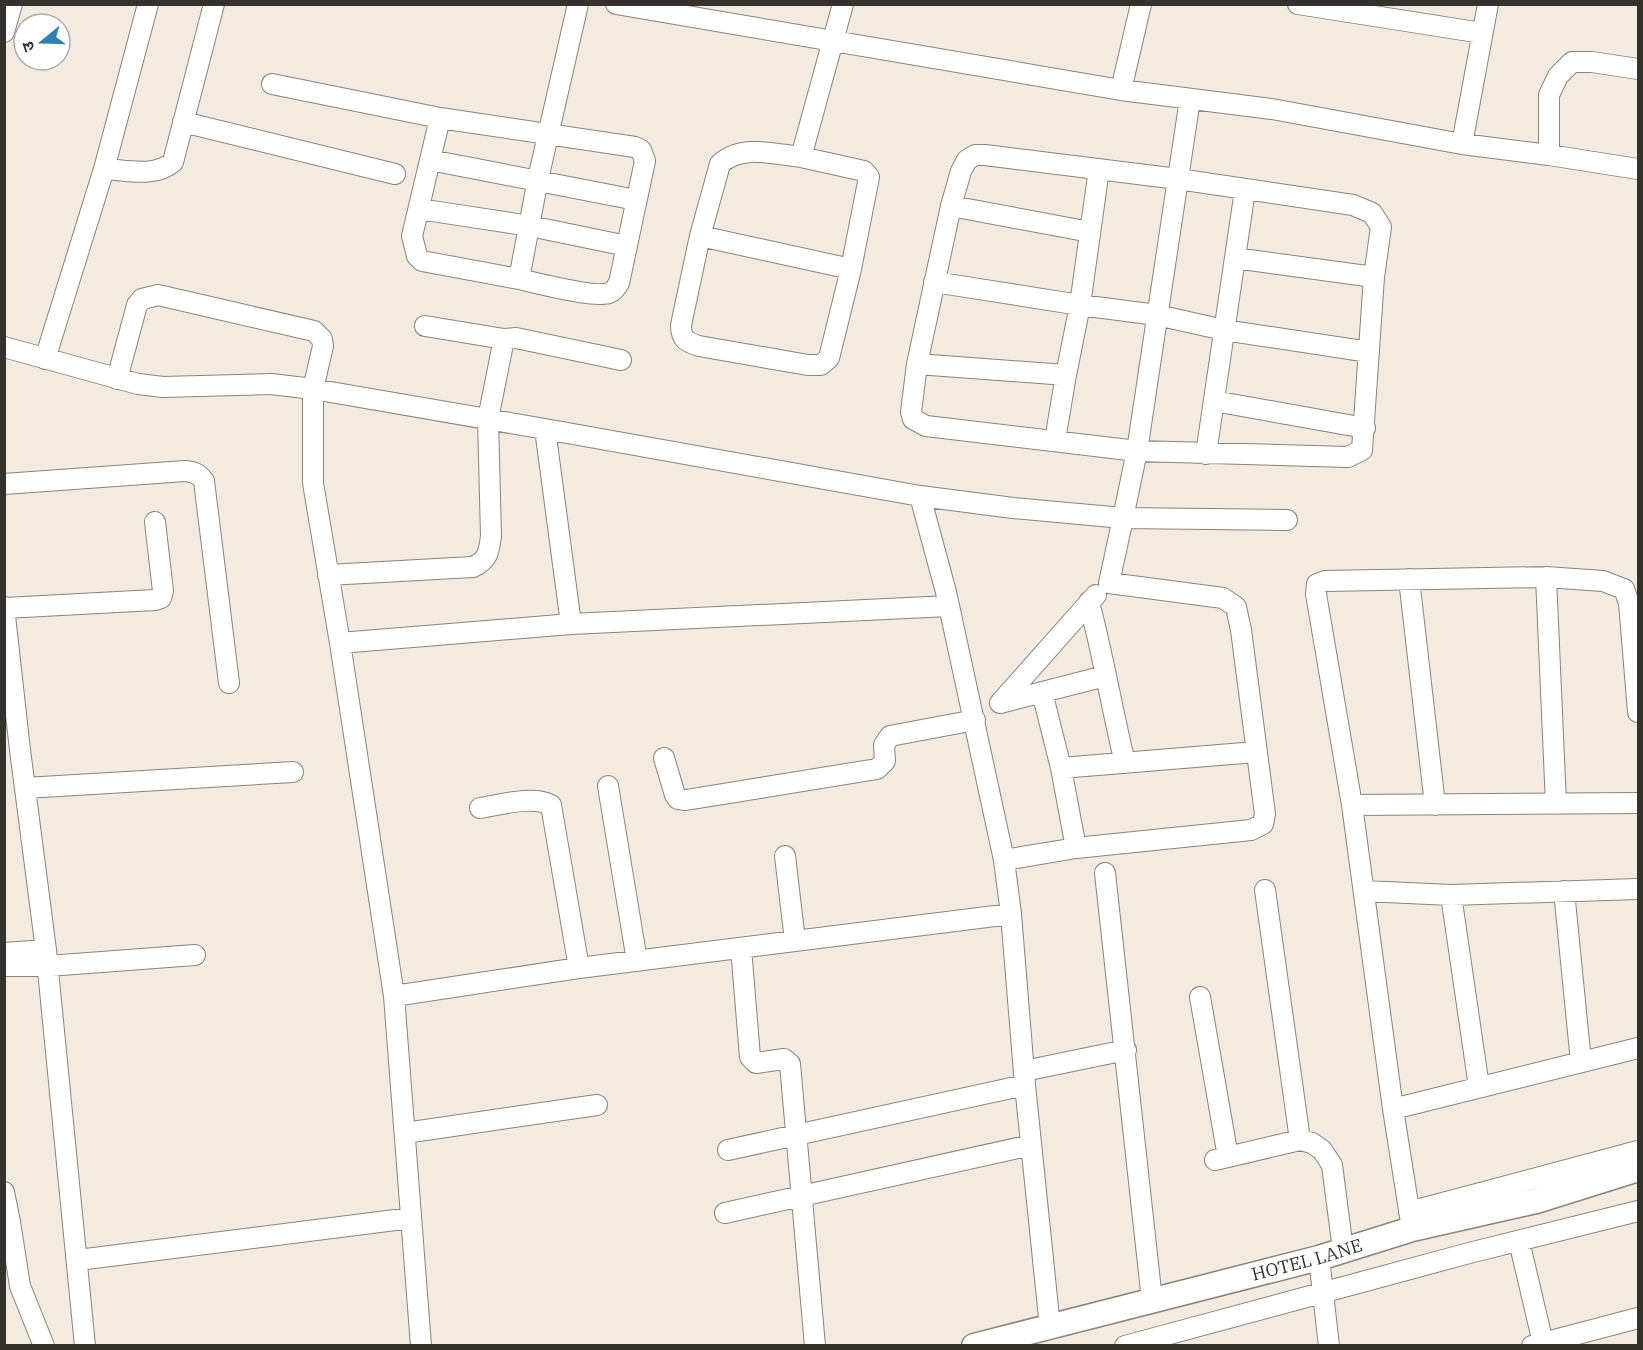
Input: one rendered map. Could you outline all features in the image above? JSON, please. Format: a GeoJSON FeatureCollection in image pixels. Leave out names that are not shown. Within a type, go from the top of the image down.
{"type":"FeatureCollection","features":[{"type":"Feature","properties":{"kind":"street"},"geometry":{"type":"LineString","coordinates":[[4,32],[12,4]]}},
{"type":"Feature","properties":{"kind":"street"},"geometry":{"type":"LineString","coordinates":[[45,359],[104,169],[148,4]]}},
{"type":"Feature","properties":{"kind":"street"},"geometry":{"type":"LineString","coordinates":[[104,169],[155,172],[166,169],[173,162],[214,4]]}},
{"type":"Feature","properties":{"kind":"street"},"geometry":{"type":"LineString","coordinates":[[519,279],[538,179],[578,4]]}},
{"type":"Feature","properties":{"kind":"street"},"geometry":{"type":"LineString","coordinates":[[616,4],[832,43],[1121,90],[1272,109],[1462,144],[1549,154],[1638,169]]}},
{"type":"Feature","properties":{"kind":"street"},"geometry":{"type":"LineString","coordinates":[[801,157],[843,4]]}},
{"type":"Feature","properties":{"kind":"street"},"geometry":{"type":"LineString","coordinates":[[1121,90],[1141,4]]}},
{"type":"Feature","properties":{"kind":"street"},"geometry":{"type":"LineString","coordinates":[[1298,4],[1482,33]]}},
{"type":"Feature","properties":{"kind":"street"},"geometry":{"type":"LineString","coordinates":[[1462,144],[1488,4]]}},
{"type":"Feature","properties":{"kind":"street"},"geometry":{"type":"LineString","coordinates":[[1549,154],[1549,95],[1558,76],[1572,62],[1638,69]]}},
{"type":"Feature","properties":{"kind":"street"},"geometry":{"type":"LineString","coordinates":[[272,84],[440,118],[635,147],[640,150],[645,161],[619,284],[613,291],[608,294],[590,293],[422,261],[417,256],[412,236],[440,118]]}},
{"type":"Feature","properties":{"kind":"street"},"geometry":{"type":"LineString","coordinates":[[1001,702],[1089,602],[1109,583],[1137,451],[1190,99]]}},
{"type":"Feature","properties":{"kind":"street"},"geometry":{"type":"LineString","coordinates":[[183,122],[395,174]]}},
{"type":"Feature","properties":{"kind":"street"},"geometry":{"type":"LineString","coordinates":[[750,152],[801,157],[864,171],[869,177],[851,269],[829,358],[821,365],[808,366],[686,342],[681,334],[681,325],[700,236],[720,164],[728,156],[736,153],[750,152]]}},
{"type":"Feature","properties":{"kind":"street"},"geometry":{"type":"LineString","coordinates":[[975,155],[985,155],[1178,179],[1353,205],[1372,213],[1382,227],[1374,277],[1362,450],[1348,457],[1137,451],[920,424],[913,419],[911,412],[917,364],[934,282],[951,206],[961,171],[967,160],[975,155]]}},
{"type":"Feature","properties":{"kind":"street"},"geometry":{"type":"LineString","coordinates":[[430,160],[538,179],[636,200]]}},
{"type":"Feature","properties":{"kind":"street"},"geometry":{"type":"LineString","coordinates":[[1055,440],[1080,305],[1099,169]]}},
{"type":"Feature","properties":{"kind":"street"},"geometry":{"type":"LineString","coordinates":[[1206,454],[1245,190]]}},
{"type":"Feature","properties":{"kind":"street"},"geometry":{"type":"LineString","coordinates":[[951,206],[1090,232]]}},
{"type":"Feature","properties":{"kind":"street"},"geometry":{"type":"LineString","coordinates":[[419,209],[530,226],[627,246]]}},
{"type":"Feature","properties":{"kind":"street"},"geometry":{"type":"LineString","coordinates":[[700,236],[851,269]]}},
{"type":"Feature","properties":{"kind":"street"},"geometry":{"type":"LineString","coordinates":[[1235,258],[1374,277]]}},
{"type":"Feature","properties":{"kind":"street"},"geometry":{"type":"LineString","coordinates":[[934,282],[1158,315],[1224,330],[1369,352]]}},
{"type":"Feature","properties":{"kind":"street"},"geometry":{"type":"LineString","coordinates":[[117,379],[137,305],[142,299],[158,295],[314,331],[322,339],[323,346],[313,389],[313,483],[394,996],[420,1346]]}},
{"type":"Feature","properties":{"kind":"street"},"geometry":{"type":"LineString","coordinates":[[425,326],[504,339],[516,338],[621,360]]}},
{"type":"Feature","properties":{"kind":"street"},"geometry":{"type":"LineString","coordinates":[[328,575],[473,567],[483,562],[489,555],[491,536],[488,419],[504,339]]}},
{"type":"Feature","properties":{"kind":"street"},"geometry":{"type":"LineString","coordinates":[[4,347],[138,384],[163,387],[271,384],[313,389],[920,496],[1013,508],[1123,518],[1287,520]]}},
{"type":"Feature","properties":{"kind":"street"},"geometry":{"type":"LineString","coordinates":[[917,364],[1066,375]]}},
{"type":"Feature","properties":{"kind":"street"},"geometry":{"type":"LineString","coordinates":[[1214,402],[1365,428]]}},
{"type":"Feature","properties":{"kind":"street"},"geometry":{"type":"LineString","coordinates":[[545,429],[571,624]]}},
{"type":"Feature","properties":{"kind":"street"},"geometry":{"type":"LineString","coordinates":[[4,484],[185,471],[199,475],[204,481],[229,683]]}},
{"type":"Feature","properties":{"kind":"street"},"geometry":{"type":"LineString","coordinates":[[920,496],[949,606],[1004,860],[1050,1327]]}},
{"type":"Feature","properties":{"kind":"street"},"geometry":{"type":"LineString","coordinates":[[85,1346],[47,958],[25,788],[12,751],[5,607],[161,598],[163,591],[154,522]]}},
{"type":"Feature","properties":{"kind":"street"},"geometry":{"type":"LineString","coordinates":[[1546,577],[1556,804]]}},
{"type":"Feature","properties":{"kind":"street"},"geometry":{"type":"LineString","coordinates":[[1638,712],[1629,603],[1624,589],[1603,581],[1546,577],[1325,580],[1317,584],[1316,594],[1352,805],[1410,1221],[1638,1151]]}},
{"type":"Feature","properties":{"kind":"street"},"geometry":{"type":"LineString","coordinates":[[1408,579],[1435,805]]}},
{"type":"Feature","properties":{"kind":"street"},"geometry":{"type":"LineString","coordinates":[[1004,860],[1076,848],[1251,830],[1263,824],[1265,814],[1241,630],[1236,608],[1222,598],[1109,583]]}},
{"type":"Feature","properties":{"kind":"street"},"geometry":{"type":"LineString","coordinates":[[1089,602],[1101,647],[1105,676],[1125,763]]}},
{"type":"Feature","properties":{"kind":"street"},"geometry":{"type":"LineString","coordinates":[[340,643],[571,624],[949,606]]}},
{"type":"Feature","properties":{"kind":"street"},"geometry":{"type":"LineString","coordinates":[[664,758],[675,795],[678,799],[686,800],[877,769],[885,761],[884,745],[890,736],[974,715],[1001,702],[1105,676]]}},
{"type":"Feature","properties":{"kind":"street"},"geometry":{"type":"LineString","coordinates":[[1042,692],[1061,768],[1076,848]]}},
{"type":"Feature","properties":{"kind":"street"},"geometry":{"type":"LineString","coordinates":[[1061,768],[1256,752]]}},
{"type":"Feature","properties":{"kind":"street"},"geometry":{"type":"LineString","coordinates":[[25,788],[293,772]]}},
{"type":"Feature","properties":{"kind":"street"},"geometry":{"type":"LineString","coordinates":[[608,786],[637,961]]}},
{"type":"Feature","properties":{"kind":"street"},"geometry":{"type":"LineString","coordinates":[[480,808],[534,800],[545,801],[551,805],[579,968]]}},
{"type":"Feature","properties":{"kind":"street"},"geometry":{"type":"LineString","coordinates":[[1352,805],[1638,803]]}},
{"type":"Feature","properties":{"kind":"street"},"geometry":{"type":"LineString","coordinates":[[785,856],[795,941]]}},
{"type":"Feature","properties":{"kind":"street"},"geometry":{"type":"LineString","coordinates":[[1106,873],[1152,1300]]}},
{"type":"Feature","properties":{"kind":"street"},"geometry":{"type":"LineString","coordinates":[[1364,891],[1451,895],[1638,889]]}},
{"type":"Feature","properties":{"kind":"street"},"geometry":{"type":"LineString","coordinates":[[1265,890],[1300,1140]]}},
{"type":"Feature","properties":{"kind":"street"},"geometry":{"type":"LineString","coordinates":[[1564,891],[1581,1062]]}},
{"type":"Feature","properties":{"kind":"street"},"geometry":{"type":"LineString","coordinates":[[1451,895],[1479,1087]]}},
{"type":"Feature","properties":{"kind":"street"},"geometry":{"type":"LineString","coordinates":[[394,996],[579,968],[1011,914]]}},
{"type":"Feature","properties":{"kind":"street"},"geometry":{"type":"LineString","coordinates":[[741,948],[750,1057],[756,1063],[784,1059],[790,1064],[815,1346]]}},
{"type":"Feature","properties":{"kind":"street"},"geometry":{"type":"LineString","coordinates":[[4,952],[47,958],[195,955]]}},
{"type":"Feature","properties":{"kind":"street"},"geometry":{"type":"LineString","coordinates":[[4,966],[47,958]]}},
{"type":"Feature","properties":{"kind":"street"},"geometry":{"type":"LineString","coordinates":[[1200,997],[1221,1159],[1300,1140],[1312,1143],[1322,1150],[1332,1165],[1343,1250]]}},
{"type":"Feature","properties":{"kind":"street"},"geometry":{"type":"LineString","coordinates":[[1393,1109],[1638,1048]]}},
{"type":"Feature","properties":{"kind":"street"},"geometry":{"type":"LineString","coordinates":[[728,1150],[797,1137],[1126,1050]]}},
{"type":"Feature","properties":{"kind":"street"},"geometry":{"type":"LineString","coordinates":[[405,1133],[597,1106]]}},
{"type":"Feature","properties":{"kind":"street"},"geometry":{"type":"LineString","coordinates":[[725,1213],[1031,1145]]}},
{"type":"Feature","properties":{"kind":"street","name":"HOTEL LANE"},"geometry":{"type":"LineString","coordinates":[[974,1346],[1152,1300],[1321,1277],[1343,1250],[1410,1221],[1536,1201],[1638,1169]]}},
{"type":"Feature","properties":{"kind":"street"},"geometry":{"type":"LineString","coordinates":[[4,1192],[12,1288],[44,1346]]}},
{"type":"Feature","properties":{"kind":"street"},"geometry":{"type":"LineString","coordinates":[[1125,1346],[1321,1277],[1519,1241],[1638,1211]]}},
{"type":"Feature","properties":{"kind":"street"},"geometry":{"type":"LineString","coordinates":[[78,1260],[411,1218]]}},
{"type":"Feature","properties":{"kind":"street"},"geometry":{"type":"LineString","coordinates":[[1519,1241],[1537,1344],[1638,1318]]}},
{"type":"Feature","properties":{"kind":"street"},"geometry":{"type":"LineString","coordinates":[[1321,1277],[1329,1346]]}}]}
